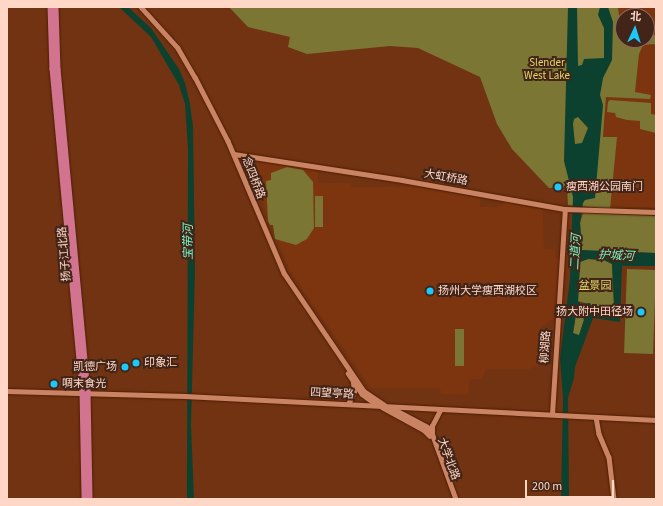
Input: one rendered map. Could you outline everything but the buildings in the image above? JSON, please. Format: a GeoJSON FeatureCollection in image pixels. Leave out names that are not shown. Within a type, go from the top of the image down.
{"type":"FeatureCollection","features":[{"type":"Feature","properties":{"kind":"main road","name":"扬子江北路"},"geometry":{"type":"LineString","coordinates":[[51,7],[53,69],[86,392],[85,499]]}},
{"type":"Feature","properties":{"kind":"main road","name":"扬子江北路"},"geometry":{"type":"LineString","coordinates":[[56,7],[58,69],[86,392],[90,499]]}},
{"type":"Feature","properties":{"kind":"street","name":"念四桥路"},"geometry":{"type":"LineString","coordinates":[[141,7],[161,26],[178,48],[234,154],[284,273],[364,392],[374,400],[390,407]]}},
{"type":"Feature","properties":{"kind":"street","name":"大虹桥路"},"geometry":{"type":"LineString","coordinates":[[234,154],[402,180],[567,209],[656,212]]}},
{"type":"Feature","properties":{"kind":"street","name":"柳湖路"},"geometry":{"type":"LineString","coordinates":[[552,414],[567,209]]}},
{"type":"Feature","properties":{"kind":"street","name":"念四桥路"},"geometry":{"type":"LineString","coordinates":[[342,360],[353,382],[362,394],[381,406]]}},
{"type":"Feature","properties":{"kind":"street"},"geometry":{"type":"LineString","coordinates":[[348,404],[354,392],[353,382]]}},
{"type":"Feature","properties":{"kind":"street","name":"四望亭路"},"geometry":{"type":"LineString","coordinates":[[7,391],[86,392],[185,396],[656,420]]}},
{"type":"Feature","properties":{"kind":"street","name":"大学北路"},"geometry":{"type":"LineString","coordinates":[[381,406],[430,434],[454,499]]}},
{"type":"Feature","properties":{"kind":"street","name":"大学北路"},"geometry":{"type":"LineString","coordinates":[[390,407],[427,427],[432,433],[454,499]]}},
{"type":"Feature","properties":{"kind":"street"},"geometry":{"type":"LineString","coordinates":[[432,433],[432,426],[440,410]]}},
{"type":"Feature","properties":{"kind":"street"},"geometry":{"type":"LineString","coordinates":[[596,417],[599,434],[609,457],[614,499]]}},
{"type":"Feature","properties":{"kind":"shaded area"},"geometry":{"type":"Polygon","coordinates":[[[616,7],[656,7],[656,208],[601,206],[602,153],[615,17],[615,48],[655,48],[655,8],[616,7]]]}},
{"type":"Feature","properties":{"kind":"shaded area","name":"扬州大学瘦西湖校区"},"geometry":{"type":"Polygon","coordinates":[[[249,161],[318,169],[318,183],[351,183],[351,187],[410,187],[410,185],[480,197],[480,207],[502,207],[503,201],[543,210],[544,249],[555,249],[555,258],[559,259],[554,318],[541,327],[540,349],[544,363],[530,369],[486,369],[482,379],[470,379],[468,395],[441,394],[440,388],[371,388],[290,271],[246,163],[249,161]]]}},
{"type":"Feature","properties":{"kind":"green space","name":"Slender West Lake"},"geometry":{"type":"Polygon","coordinates":[[[229,7],[618,7],[615,8],[615,48],[642,48],[639,54],[635,92],[651,95],[650,99],[606,97],[603,137],[617,137],[610,209],[568,205],[567,187],[549,188],[512,149],[497,124],[480,77],[418,48],[390,46],[307,54],[288,47],[290,37],[248,27],[229,7]]]}},
{"type":"Feature","properties":{"kind":"green space","name":"Slender West Lake"},"geometry":{"type":"Polygon","coordinates":[[[655,35],[656,35],[656,47],[655,46],[655,35]]]}},
{"type":"Feature","properties":{"kind":"green space"},"geometry":{"type":"Polygon","coordinates":[[[610,100],[651,103],[651,114],[656,115],[656,133],[640,129],[640,121],[616,117],[615,113],[607,112],[608,102],[610,100]]]}},
{"type":"Feature","properties":{"kind":"green space"},"geometry":{"type":"Polygon","coordinates":[[[287,167],[303,170],[313,182],[314,228],[307,239],[296,245],[275,239],[273,225],[270,225],[268,221],[266,181],[271,180],[271,173],[287,167]]]}},
{"type":"Feature","properties":{"kind":"green space"},"geometry":{"type":"Polygon","coordinates":[[[315,196],[323,196],[323,227],[315,227],[315,196]]]}},
{"type":"Feature","properties":{"kind":"green space","name":"盆景园"},"geometry":{"type":"Polygon","coordinates":[[[583,213],[656,216],[656,253],[582,251],[580,223],[583,213]]]}},
{"type":"Feature","properties":{"kind":"green space","name":"盆景园"},"geometry":{"type":"Polygon","coordinates":[[[588,259],[604,260],[612,264],[614,305],[610,312],[594,312],[592,305],[578,301],[580,262],[588,259]]]}},
{"type":"Feature","properties":{"kind":"green space","name":"扬大附中田径场"},"geometry":{"type":"Polygon","coordinates":[[[627,269],[656,270],[653,354],[624,353],[627,269]]]}},
{"type":"Feature","properties":{"kind":"green space"},"geometry":{"type":"Polygon","coordinates":[[[580,307],[584,320],[579,336],[573,333],[577,308],[580,307]]]}},
{"type":"Feature","properties":{"kind":"green space"},"geometry":{"type":"Polygon","coordinates":[[[455,329],[464,329],[464,366],[455,366],[455,329]]]}},
{"type":"Feature","properties":{"kind":"water","name":"宝带河"},"geometry":{"type":"Polygon","coordinates":[[[119,7],[128,7],[151,28],[179,69],[185,83],[190,104],[193,127],[195,270],[191,425],[194,499],[187,499],[188,149],[185,104],[179,85],[151,37],[119,7]]]}},
{"type":"Feature","properties":{"kind":"water"},"geometry":{"type":"Polygon","coordinates":[[[568,7],[577,7],[578,66],[582,65],[584,59],[604,58],[604,28],[598,15],[600,7],[608,7],[613,22],[612,60],[603,78],[600,95],[603,105],[595,198],[585,200],[583,203],[580,223],[582,250],[656,253],[656,266],[622,266],[620,322],[593,318],[575,367],[574,378],[568,398],[569,499],[561,499],[563,399],[560,358],[570,279],[573,197],[564,161],[568,7]],[[578,117],[574,119],[573,124],[575,144],[582,143],[588,128],[578,117]],[[588,259],[580,262],[578,301],[581,304],[590,303],[594,312],[610,312],[614,305],[612,264],[604,260],[588,259]],[[580,307],[577,308],[573,333],[579,335],[584,320],[580,307]]]}},
{"type":"Feature","properties":{"kind":"place","name":"瘦西湖公园南门"},"geometry":{"type":"Point","coordinates":[558,187]}},
{"type":"Feature","properties":{"kind":"place","name":"扬州大学瘦西湖校区"},"geometry":{"type":"Point","coordinates":[430,291]}},
{"type":"Feature","properties":{"kind":"place","name":"扬大附中田径场"},"geometry":{"type":"Point","coordinates":[641,312]}},
{"type":"Feature","properties":{"kind":"place","name":"印象汇"},"geometry":{"type":"Point","coordinates":[136,363]}},
{"type":"Feature","properties":{"kind":"place","name":"凯德广场"},"geometry":{"type":"Point","coordinates":[125,367]}},
{"type":"Feature","properties":{"kind":"place","name":"啁末食光"},"geometry":{"type":"Point","coordinates":[54,384]}},
{"type":"Feature","properties":{"kind":"water label","name":"二道河"},"geometry":{"type":"Point","coordinates":[576,252]}},
{"type":"Feature","properties":{"kind":"water label","name":"护城河"},"geometry":{"type":"Point","coordinates":[616,256]}}]}
